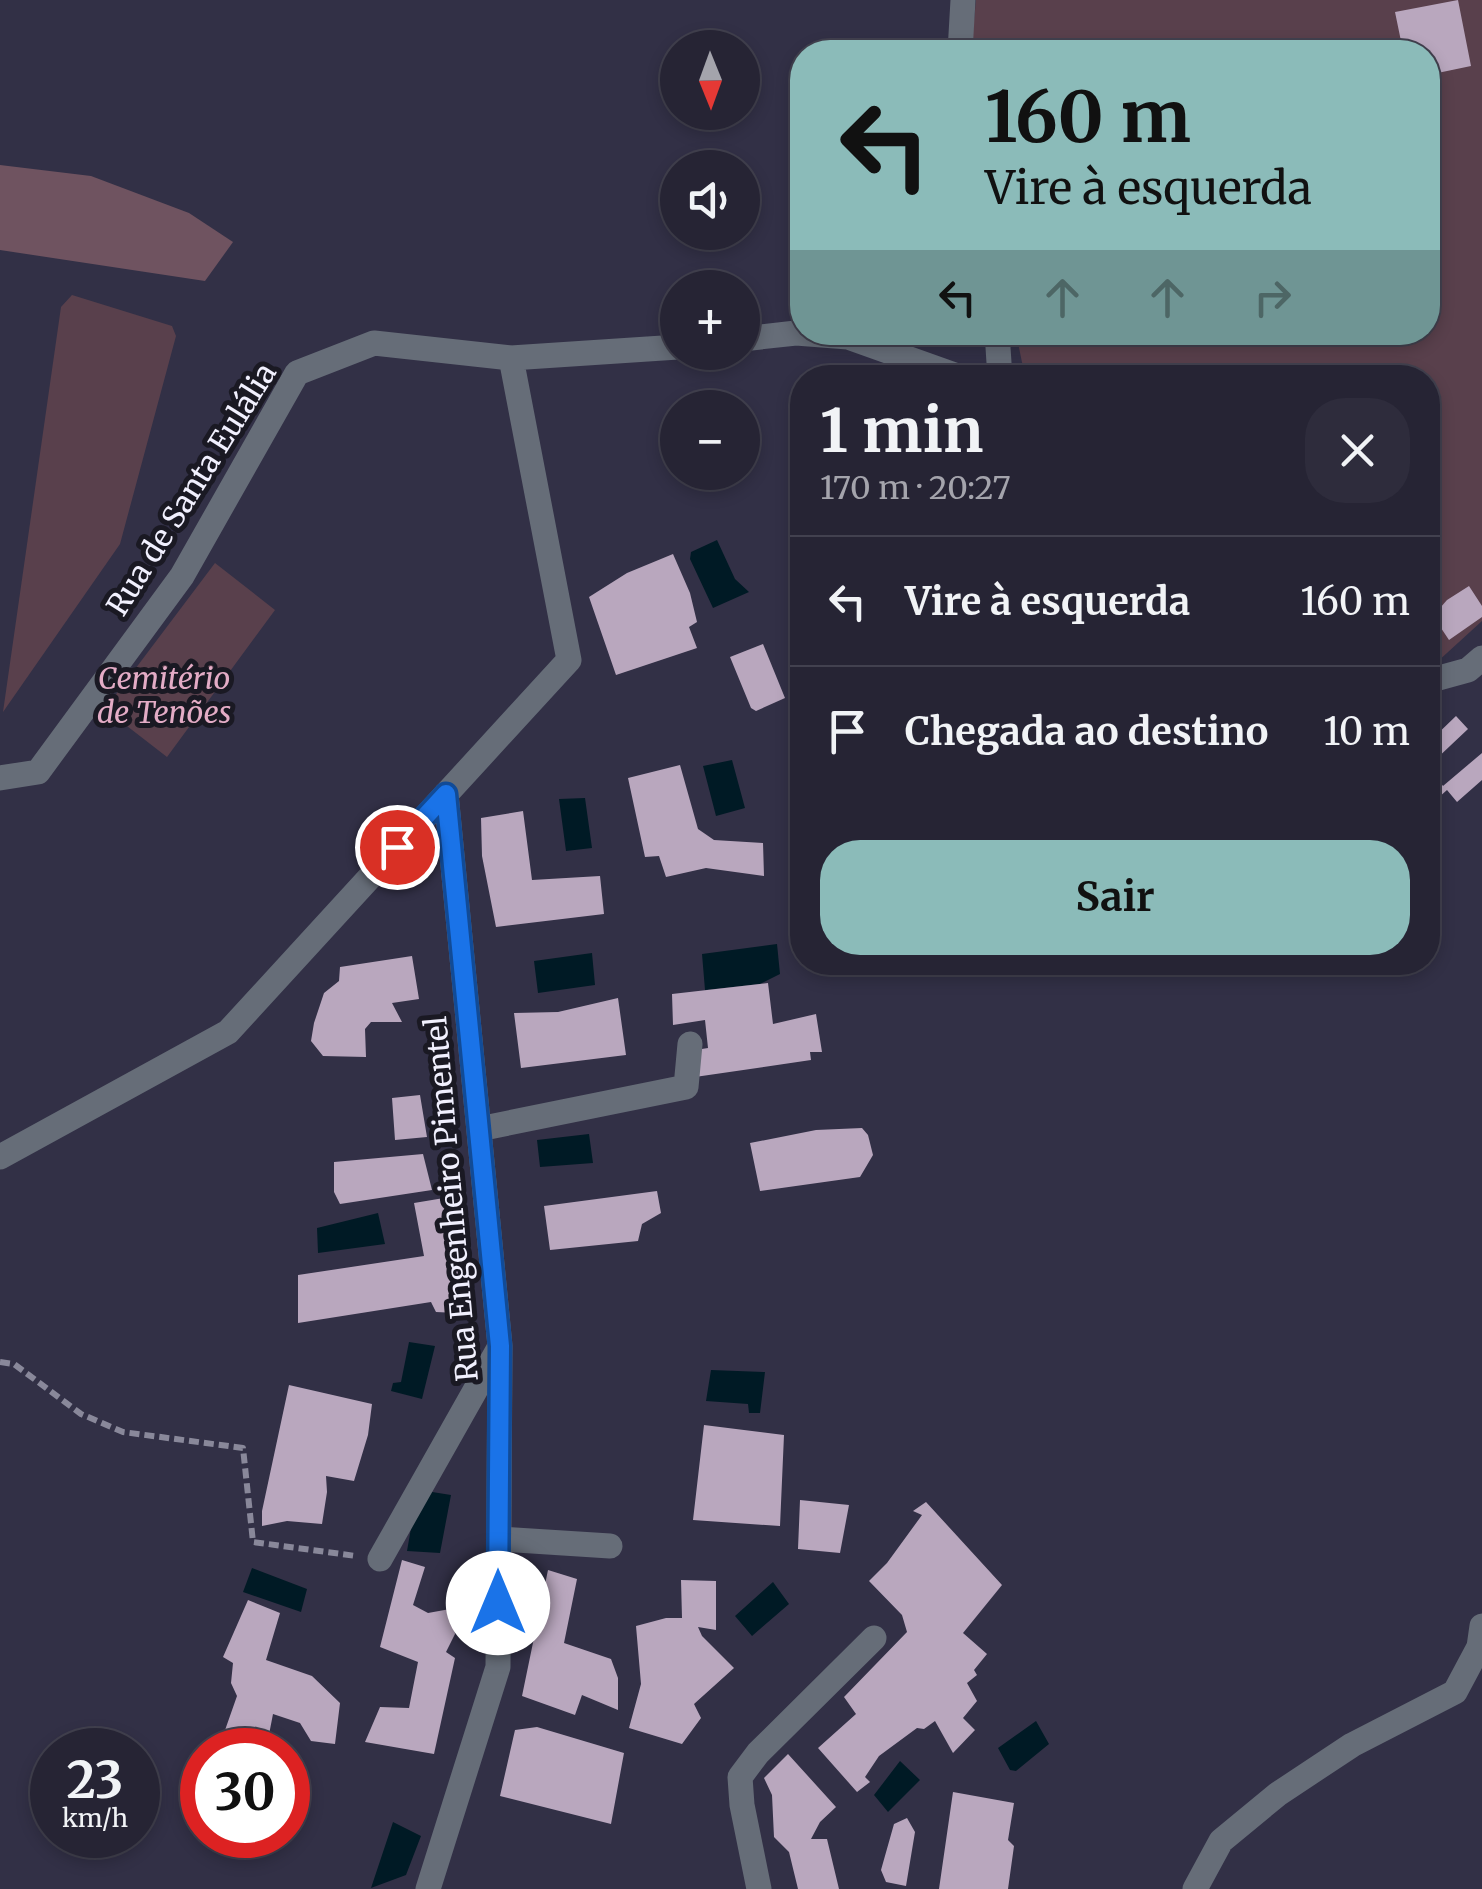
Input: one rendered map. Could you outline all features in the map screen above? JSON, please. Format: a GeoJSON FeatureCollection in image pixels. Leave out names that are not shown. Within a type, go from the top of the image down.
{"type":"FeatureCollection","features":[{"type":"Feature","properties":{"kind":"street"},"geometry":{"type":"LineString","coordinates":[[961,40],[963,0]]}},
{"type":"Feature","properties":{"kind":"street"},"geometry":{"type":"LineString","coordinates":[[760,337],[790,334]]}},
{"type":"Feature","properties":{"kind":"street","name":"Rua de Santa Eulália"},"geometry":{"type":"LineString","coordinates":[[0,778],[38,772],[182,576],[297,374],[374,343],[511,358],[660,348]]}},
{"type":"Feature","properties":{"kind":"street"},"geometry":{"type":"LineString","coordinates":[[870,345],[927,365]]}},
{"type":"Feature","properties":{"kind":"street"},"geometry":{"type":"LineString","coordinates":[[0,1156],[228,1032],[568,660],[511,358]]}},
{"type":"Feature","properties":{"kind":"street"},"geometry":{"type":"LineString","coordinates":[[1440,678],[1468,670],[1482,658]]}},
{"type":"Feature","properties":{"kind":"street","name":"Rua Engenheiro Pimentel"},"geometry":{"type":"LineString","coordinates":[[428,1889],[498,1667],[500,1346],[446,794]]}},
{"type":"Feature","properties":{"kind":"street"},"geometry":{"type":"LineString","coordinates":[[479,1129],[686,1088],[690,1044]]}},
{"type":"Feature","properties":{"kind":"street"},"geometry":{"type":"LineString","coordinates":[[380,1560],[500,1346]]}},
{"type":"Feature","properties":{"kind":"street"},"geometry":{"type":"LineString","coordinates":[[499,1539],[610,1546]]}},
{"type":"Feature","properties":{"kind":"street"},"geometry":{"type":"LineString","coordinates":[[1195,1889],[1221,1841],[1278,1794],[1352,1745],[1455,1692],[1480,1647],[1482,1626]]}},
{"type":"Feature","properties":{"kind":"street"},"geometry":{"type":"LineString","coordinates":[[758,1889],[740,1777],[758,1752],[874,1638]]}},
{"type":"Feature","properties":{"kind":"path"},"geometry":{"type":"LineString","coordinates":[[0,1362],[14,1364],[81,1414],[123,1432],[243,1448],[252,1542],[380,1560]]}},
{"type":"Feature","properties":{"kind":"green space"},"geometry":{"type":"Polygon","coordinates":[[[976,0],[1482,0],[1482,621],[1440,659],[1440,365],[1023,365],[1018,345],[1440,345],[1440,40],[972,40],[976,0]]]}},
{"type":"Feature","properties":{"kind":"green space"},"geometry":{"type":"Polygon","coordinates":[[[72,295],[172,326],[176,336],[120,544],[3,712],[61,307],[72,295]]]}},
{"type":"Feature","properties":{"kind":"green space","name":"Cemitério de Tenões"},"geometry":{"type":"Polygon","coordinates":[[[215,563],[275,610],[167,757],[105,709],[215,563]]]}},
{"type":"Feature","properties":{"kind":"shaded area"},"geometry":{"type":"Polygon","coordinates":[[[0,165],[91,176],[189,213],[233,242],[205,281],[0,250],[0,165]]]}},
{"type":"Feature","properties":{"kind":"water"},"geometry":{"type":"Polygon","coordinates":[[[717,540],[735,579],[749,592],[713,608],[690,559],[691,552],[717,540]]]}},
{"type":"Feature","properties":{"kind":"water"},"geometry":{"type":"Polygon","coordinates":[[[732,760],[745,808],[716,816],[703,766],[732,760]]]}},
{"type":"Feature","properties":{"kind":"water"},"geometry":{"type":"Polygon","coordinates":[[[585,798],[592,848],[566,851],[559,799],[585,798]]]}},
{"type":"Feature","properties":{"kind":"water"},"geometry":{"type":"Polygon","coordinates":[[[777,944],[780,974],[760,984],[705,990],[702,954],[777,944]]]}},
{"type":"Feature","properties":{"kind":"water"},"geometry":{"type":"Polygon","coordinates":[[[592,953],[595,985],[538,993],[534,961],[592,953]]]}},
{"type":"Feature","properties":{"kind":"water"},"geometry":{"type":"Polygon","coordinates":[[[589,1134],[593,1163],[540,1167],[537,1140],[589,1134]]]}},
{"type":"Feature","properties":{"kind":"water"},"geometry":{"type":"Polygon","coordinates":[[[378,1213],[385,1244],[318,1253],[317,1228],[378,1213]]]}},
{"type":"Feature","properties":{"kind":"water"},"geometry":{"type":"Polygon","coordinates":[[[409,1342],[435,1346],[422,1399],[391,1391],[393,1383],[401,1382],[409,1342]]]}},
{"type":"Feature","properties":{"kind":"water"},"geometry":{"type":"Polygon","coordinates":[[[711,1370],[765,1372],[760,1413],[749,1413],[748,1404],[706,1401],[711,1370]]]}},
{"type":"Feature","properties":{"kind":"water"},"geometry":{"type":"Polygon","coordinates":[[[426,1491],[451,1495],[440,1553],[407,1551],[414,1511],[426,1491]]]}},
{"type":"Feature","properties":{"kind":"water"},"geometry":{"type":"Polygon","coordinates":[[[252,1568],[307,1589],[301,1612],[243,1592],[252,1568]]]}},
{"type":"Feature","properties":{"kind":"water"},"geometry":{"type":"Polygon","coordinates":[[[773,1582],[789,1604],[752,1636],[735,1616],[773,1582]]]}},
{"type":"Feature","properties":{"kind":"water"},"geometry":{"type":"Polygon","coordinates":[[[1036,1721],[1049,1744],[1016,1771],[1010,1770],[998,1748],[1036,1721]]]}},
{"type":"Feature","properties":{"kind":"water"},"geometry":{"type":"Polygon","coordinates":[[[900,1761],[920,1780],[888,1812],[874,1795],[900,1761]]]}},
{"type":"Feature","properties":{"kind":"water"},"geometry":{"type":"Polygon","coordinates":[[[393,1822],[421,1836],[406,1875],[371,1888],[393,1822]]]}},
{"type":"Feature","properties":{"kind":"building"},"geometry":{"type":"Polygon","coordinates":[[[1458,0],[1471,66],[1440,72],[1440,40],[1401,40],[1395,12],[1458,0]]]}},
{"type":"Feature","properties":{"kind":"building"},"geometry":{"type":"Polygon","coordinates":[[[673,554],[690,593],[697,622],[689,627],[697,648],[616,675],[589,597],[627,573],[673,554]]]}},
{"type":"Feature","properties":{"kind":"building"},"geometry":{"type":"Polygon","coordinates":[[[1469,586],[1482,606],[1482,617],[1449,640],[1440,626],[1440,608],[1469,586]]]}},
{"type":"Feature","properties":{"kind":"building"},"geometry":{"type":"Polygon","coordinates":[[[763,644],[785,698],[756,711],[751,708],[730,657],[763,644]]]}},
{"type":"Feature","properties":{"kind":"building"},"geometry":{"type":"Polygon","coordinates":[[[1456,716],[1468,729],[1440,755],[1440,731],[1456,716]]]}},
{"type":"Feature","properties":{"kind":"building"},"geometry":{"type":"Polygon","coordinates":[[[1482,753],[1482,780],[1457,802],[1447,790],[1440,796],[1440,782],[1443,786],[1482,753]]]}},
{"type":"Feature","properties":{"kind":"building"},"geometry":{"type":"Polygon","coordinates":[[[680,765],[698,829],[714,840],[763,843],[764,876],[706,868],[666,877],[659,856],[645,857],[628,778],[680,765]]]}},
{"type":"Feature","properties":{"kind":"building"},"geometry":{"type":"Polygon","coordinates":[[[523,811],[532,880],[600,876],[604,914],[496,927],[482,856],[481,818],[523,811]]]}},
{"type":"Feature","properties":{"kind":"building"},"geometry":{"type":"Polygon","coordinates":[[[412,956],[419,999],[392,1003],[402,1022],[371,1022],[365,1029],[366,1057],[323,1056],[311,1041],[314,1023],[324,993],[339,981],[340,967],[412,956]]]}},
{"type":"Feature","properties":{"kind":"building"},"geometry":{"type":"Polygon","coordinates":[[[768,983],[773,1024],[816,1014],[822,1052],[810,1052],[811,1060],[695,1077],[689,1051],[708,1048],[705,1020],[673,1025],[672,994],[768,983]]]}},
{"type":"Feature","properties":{"kind":"building"},"geometry":{"type":"Polygon","coordinates":[[[618,998],[626,1055],[521,1068],[514,1013],[558,1012],[618,998]]]}},
{"type":"Feature","properties":{"kind":"building"},"geometry":{"type":"Polygon","coordinates":[[[420,1095],[427,1137],[395,1140],[392,1098],[420,1095]]]}},
{"type":"Feature","properties":{"kind":"building"},"geometry":{"type":"Polygon","coordinates":[[[862,1128],[873,1155],[860,1177],[760,1191],[750,1143],[816,1130],[862,1128]]]}},
{"type":"Feature","properties":{"kind":"building"},"geometry":{"type":"Polygon","coordinates":[[[423,1154],[432,1190],[340,1204],[334,1192],[334,1162],[423,1154]]]}},
{"type":"Feature","properties":{"kind":"building"},"geometry":{"type":"Polygon","coordinates":[[[657,1191],[661,1213],[642,1224],[638,1241],[550,1250],[544,1206],[657,1191]]]}},
{"type":"Feature","properties":{"kind":"building"},"geometry":{"type":"Polygon","coordinates":[[[444,1198],[454,1249],[462,1249],[471,1297],[457,1313],[436,1312],[431,1302],[298,1323],[298,1275],[424,1256],[414,1203],[444,1198]]]}},
{"type":"Feature","properties":{"kind":"building"},"geometry":{"type":"Polygon","coordinates":[[[289,1385],[372,1404],[368,1435],[354,1481],[326,1476],[322,1524],[287,1521],[262,1526],[262,1511],[289,1385]]]}},
{"type":"Feature","properties":{"kind":"building"},"geometry":{"type":"Polygon","coordinates":[[[704,1425],[784,1435],[780,1526],[693,1520],[704,1425]]]}},
{"type":"Feature","properties":{"kind":"building"},"geometry":{"type":"Polygon","coordinates":[[[800,1500],[849,1505],[840,1553],[798,1549],[800,1500]]]}},
{"type":"Feature","properties":{"kind":"building"},"geometry":{"type":"Polygon","coordinates":[[[926,1502],[1002,1585],[963,1633],[987,1654],[974,1670],[977,1675],[967,1683],[977,1701],[963,1718],[975,1730],[953,1753],[935,1721],[924,1729],[917,1728],[879,1756],[865,1777],[870,1782],[857,1792],[818,1748],[856,1714],[844,1697],[907,1632],[902,1615],[869,1581],[922,1515],[913,1511],[926,1502]]]}},
{"type":"Feature","properties":{"kind":"building"},"geometry":{"type":"Polygon","coordinates":[[[402,1560],[425,1567],[413,1605],[428,1613],[450,1609],[455,1634],[446,1652],[455,1658],[434,1754],[365,1742],[380,1707],[409,1708],[418,1662],[380,1647],[402,1560]]]}},
{"type":"Feature","properties":{"kind":"building"},"geometry":{"type":"Polygon","coordinates":[[[548,1570],[577,1579],[564,1643],[611,1659],[618,1678],[618,1710],[582,1695],[575,1715],[522,1696],[548,1570]]]}},
{"type":"Feature","properties":{"kind":"building"},"geometry":{"type":"Polygon","coordinates":[[[681,1580],[716,1581],[716,1630],[698,1627],[734,1668],[694,1704],[701,1718],[682,1744],[629,1728],[641,1684],[636,1626],[682,1618],[681,1580]]]}},
{"type":"Feature","properties":{"kind":"building"},"geometry":{"type":"Polygon","coordinates":[[[248,1600],[280,1613],[266,1660],[312,1676],[340,1703],[335,1744],[311,1741],[310,1728],[273,1714],[270,1728],[226,1728],[237,1696],[231,1683],[233,1663],[223,1657],[248,1600]]]}},
{"type":"Feature","properties":{"kind":"building"},"geometry":{"type":"Polygon","coordinates":[[[537,1727],[624,1753],[611,1824],[500,1796],[515,1730],[537,1727]]]}},
{"type":"Feature","properties":{"kind":"building"},"geometry":{"type":"Polygon","coordinates":[[[788,1754],[836,1807],[820,1822],[811,1839],[827,1839],[839,1889],[798,1889],[789,1852],[774,1837],[772,1795],[764,1778],[788,1754]]]}},
{"type":"Feature","properties":{"kind":"building"},"geometry":{"type":"Polygon","coordinates":[[[953,1792],[1014,1803],[1008,1840],[1014,1846],[1008,1889],[939,1889],[953,1792]]]}},
{"type":"Feature","properties":{"kind":"building"},"geometry":{"type":"Polygon","coordinates":[[[907,1818],[915,1832],[906,1886],[886,1882],[881,1870],[894,1824],[907,1818]]]}},
{"type":"Feature","properties":{"kind":"route"},"geometry":{"type":"LineString","coordinates":[[397,847],[446,794],[500,1346],[498,1603]]}}]}
